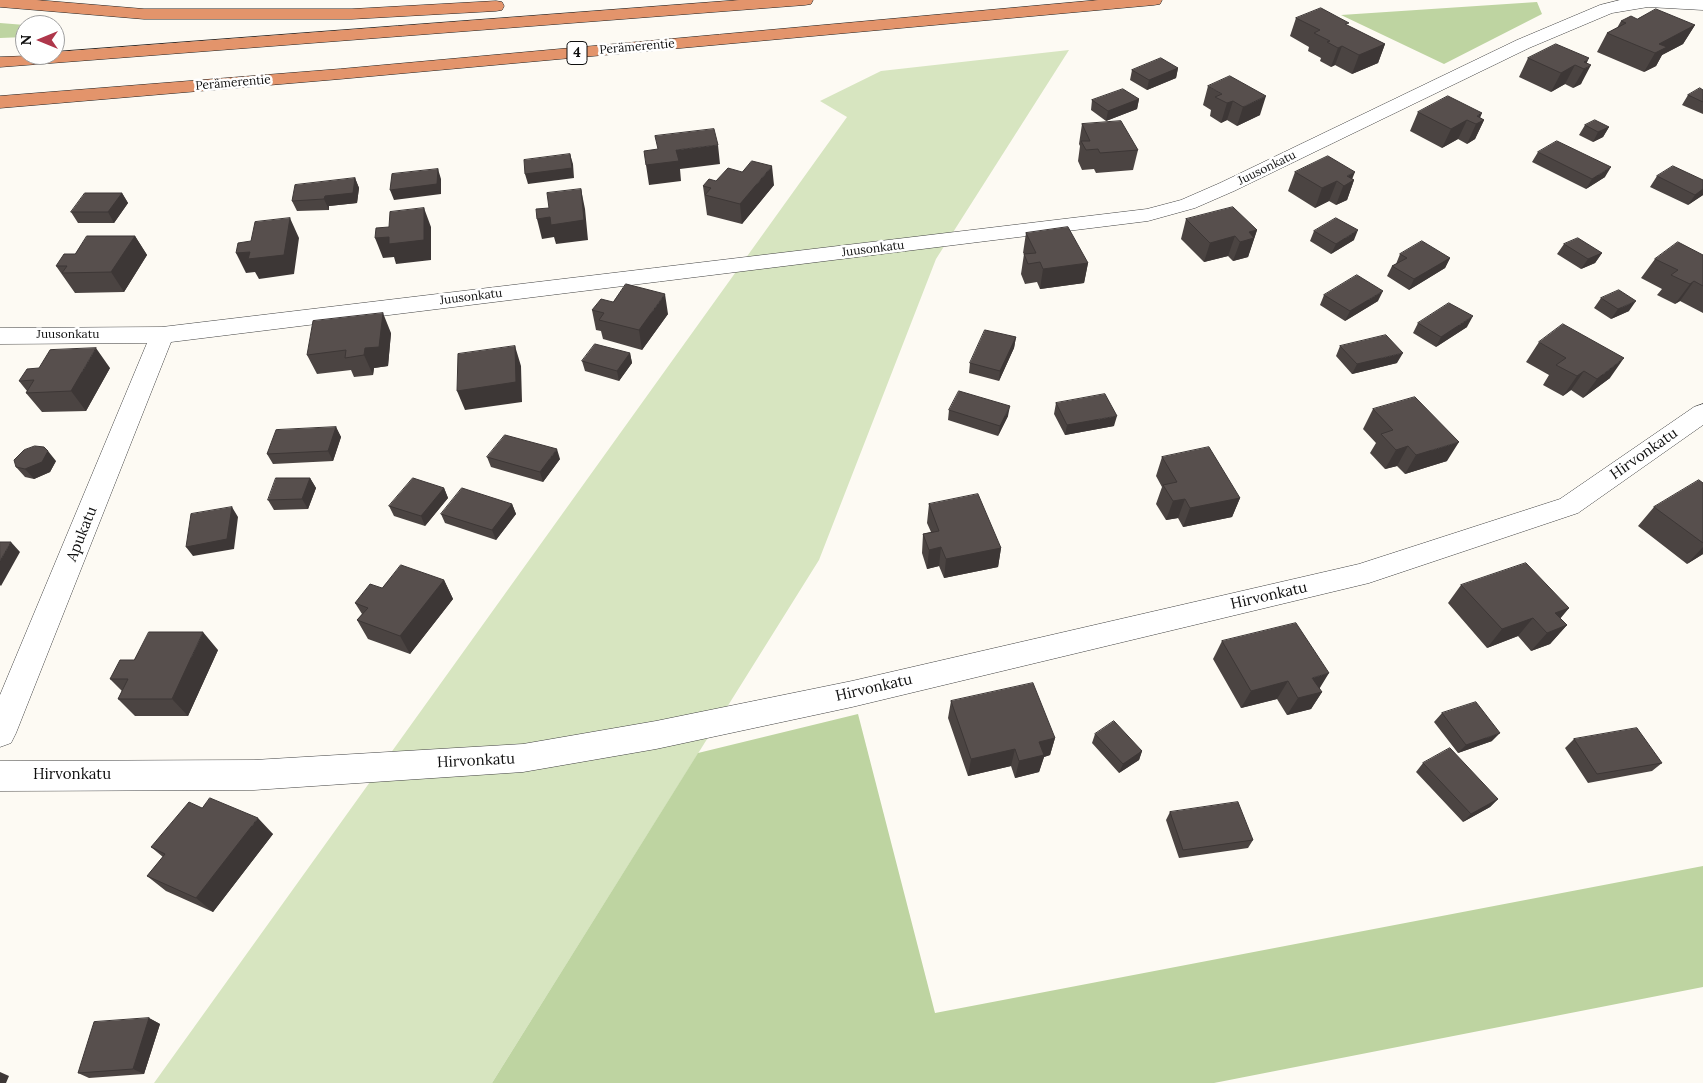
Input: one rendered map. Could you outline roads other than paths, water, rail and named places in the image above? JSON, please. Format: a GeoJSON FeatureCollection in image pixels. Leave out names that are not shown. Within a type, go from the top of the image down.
{"type":"FeatureCollection","features":[{"type":"Feature","properties":{"kind":"highway"},"geometry":{"type":"LineString","coordinates":[[791,0],[799,1]]}},
{"type":"Feature","properties":{"kind":"highway"},"geometry":{"type":"LineString","coordinates":[[0,62],[805,0]]}},
{"type":"Feature","properties":{"kind":"highway","name":"Perämerentie"},"geometry":{"type":"LineString","coordinates":[[0,102],[331,75],[1154,0]]}},
{"type":"Feature","properties":{"kind":"highway"},"geometry":{"type":"LineString","coordinates":[[0,2],[154,14],[352,14],[515,5]]}},
{"type":"Feature","properties":{"kind":"street","name":"Juusonkatu"},"geometry":{"type":"LineString","coordinates":[[0,336],[162,335],[1148,215],[1188,204],[1228,187],[1523,44],[1606,9],[1624,4],[1648,2],[1703,5]]}},
{"type":"Feature","properties":{"kind":"street","name":"Apukatu"},"geometry":{"type":"LineString","coordinates":[[0,733],[162,335]]}},
{"type":"Feature","properties":{"kind":"street","name":"Hirvonkatu"},"geometry":{"type":"LineString","coordinates":[[0,776],[254,775],[523,758],[656,734],[842,696],[1359,575],[1569,506],[1703,413]]}}]}
